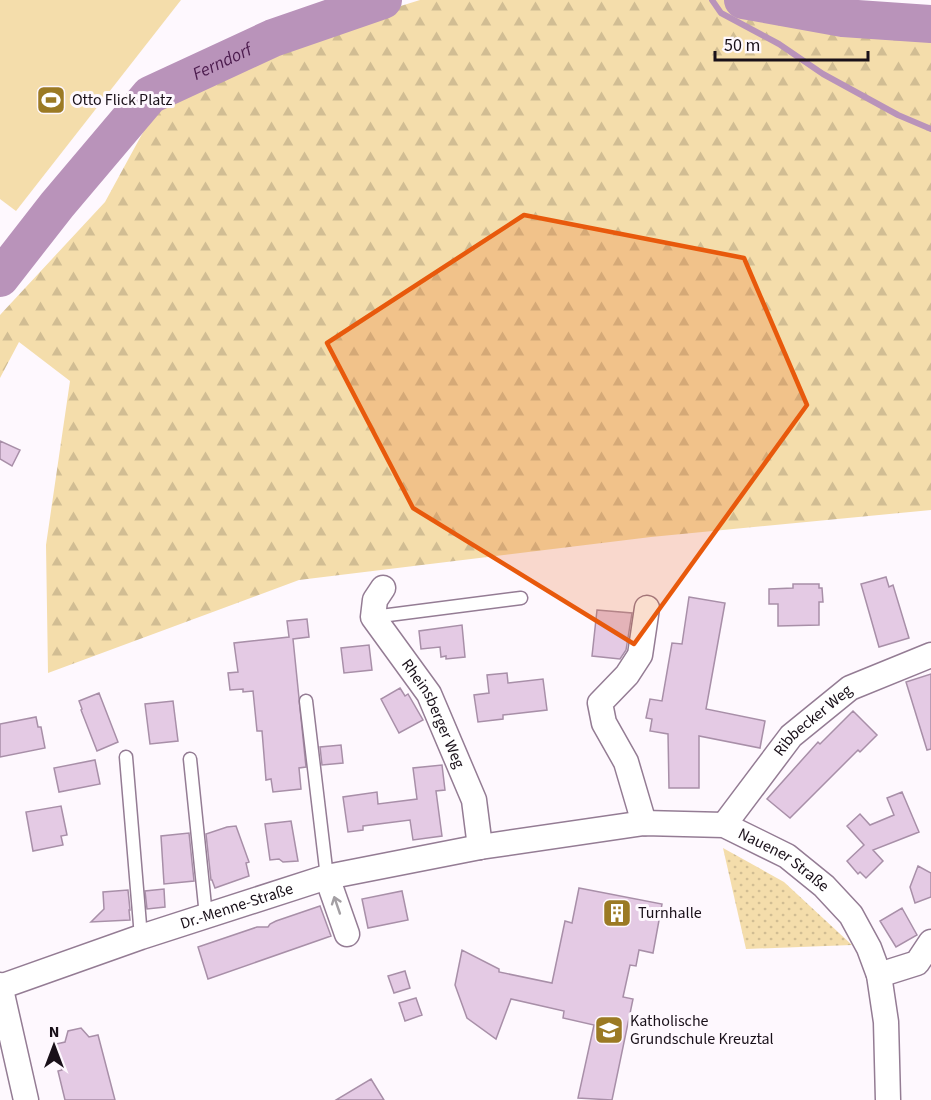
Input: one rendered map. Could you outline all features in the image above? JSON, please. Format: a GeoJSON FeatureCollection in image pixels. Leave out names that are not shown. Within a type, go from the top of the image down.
{"type":"FeatureCollection","features":[{"type":"Feature","properties":{"kind":"street"},"geometry":{"type":"LineString","coordinates":[[374,617],[375,600],[382,588]]}},
{"type":"Feature","properties":{"kind":"street"},"geometry":{"type":"LineString","coordinates":[[644,824],[626,762],[604,723],[600,703],[627,675],[640,655],[647,608]]}},
{"type":"Feature","properties":{"kind":"street","name":"Rheinsberger Weg"},"geometry":{"type":"LineString","coordinates":[[374,617],[429,694],[474,800],[480,848]]}},
{"type":"Feature","properties":{"kind":"street","name":"Ribbecker Weg"},"geometry":{"type":"LineString","coordinates":[[724,825],[790,736],[850,688],[931,655]]}},
{"type":"Feature","properties":{"kind":"street","name":"Nauener Straße"},"geometry":{"type":"LineString","coordinates":[[480,848],[644,824],[724,825],[787,856],[825,886],[851,915],[868,948],[879,975],[886,1022],[888,1100]]}},
{"type":"Feature","properties":{"kind":"street","name":"Dr.-Menne-Straße"},"geometry":{"type":"LineString","coordinates":[[0,986],[327,876],[480,848]]}},
{"type":"Feature","properties":{"kind":"street"},"geometry":{"type":"LineString","coordinates":[[327,876],[347,934]]}},
{"type":"Feature","properties":{"kind":"street"},"geometry":{"type":"LineString","coordinates":[[879,975],[917,963],[931,942]]}},
{"type":"Feature","properties":{"kind":"street"},"geometry":{"type":"LineString","coordinates":[[0,986],[26,1100]]}},
{"type":"Feature","properties":{"kind":"lane"},"geometry":{"type":"LineString","coordinates":[[374,617],[521,598]]}},
{"type":"Feature","properties":{"kind":"lane"},"geometry":{"type":"LineString","coordinates":[[306,701],[327,876]]}},
{"type":"Feature","properties":{"kind":"lane"},"geometry":{"type":"LineString","coordinates":[[126,758],[141,937]]}},
{"type":"Feature","properties":{"kind":"lane"},"geometry":{"type":"LineString","coordinates":[[190,759],[206,916]]}},
{"type":"Feature","properties":{"kind":"highlighted area"},"geometry":{"type":"Polygon","coordinates":[[[524,215],[744,258],[807,405],[634,644],[413,508],[327,343],[524,215]]]}},
{"type":"Feature","properties":{"kind":"green space","name":"Otto Flick Platz"},"geometry":{"type":"Polygon","coordinates":[[[0,0],[181,0],[16,211],[0,199],[0,0]]]}},
{"type":"Feature","properties":{"kind":"green space"},"geometry":{"type":"Polygon","coordinates":[[[420,0],[841,0],[931,34],[931,510],[651,537],[299,580],[48,673],[46,545],[70,381],[19,342],[0,378],[0,315],[105,202],[159,103],[278,44],[420,0]]]}},
{"type":"Feature","properties":{"kind":"green space"},"geometry":{"type":"Polygon","coordinates":[[[723,848],[784,882],[852,945],[746,949],[723,848]]]}},
{"type":"Feature","properties":{"kind":"building"},"geometry":{"type":"Polygon","coordinates":[[[0,441],[20,450],[12,466],[0,459],[0,441]]]}},
{"type":"Feature","properties":{"kind":"building"},"geometry":{"type":"Polygon","coordinates":[[[886,577],[889,587],[893,585],[909,638],[879,647],[861,584],[886,577]]]}},
{"type":"Feature","properties":{"kind":"building"},"geometry":{"type":"Polygon","coordinates":[[[793,584],[819,584],[819,588],[822,588],[823,602],[819,602],[819,625],[778,626],[778,604],[769,604],[769,589],[793,588],[793,584]]]}},
{"type":"Feature","properties":{"kind":"building"},"geometry":{"type":"Polygon","coordinates":[[[689,597],[725,603],[706,709],[765,721],[760,748],[699,736],[699,788],[669,788],[668,734],[650,731],[652,719],[646,718],[650,699],[662,701],[672,643],[682,644],[689,597]]]}},
{"type":"Feature","properties":{"kind":"building"},"geometry":{"type":"Polygon","coordinates":[[[597,610],[632,613],[626,650],[620,659],[592,656],[597,610]]]}},
{"type":"Feature","properties":{"kind":"building"},"geometry":{"type":"Polygon","coordinates":[[[307,619],[309,637],[293,639],[306,767],[299,768],[301,789],[273,792],[271,779],[266,780],[262,731],[257,731],[253,691],[230,690],[228,673],[238,672],[234,643],[289,637],[287,621],[307,619]]]}},
{"type":"Feature","properties":{"kind":"building"},"geometry":{"type":"Polygon","coordinates":[[[462,625],[465,657],[446,659],[446,656],[441,657],[440,647],[421,649],[419,631],[462,625]]]}},
{"type":"Feature","properties":{"kind":"building"},"geometry":{"type":"Polygon","coordinates":[[[369,645],[372,670],[344,673],[341,648],[369,645]]]}},
{"type":"Feature","properties":{"kind":"building"},"geometry":{"type":"Polygon","coordinates":[[[507,673],[508,683],[543,679],[547,710],[503,715],[503,719],[478,722],[474,695],[489,693],[487,675],[507,673]]]}},
{"type":"Feature","properties":{"kind":"building"},"geometry":{"type":"Polygon","coordinates":[[[931,674],[931,749],[927,750],[906,682],[931,674]]]}},
{"type":"Feature","properties":{"kind":"building"},"geometry":{"type":"Polygon","coordinates":[[[400,688],[405,696],[408,694],[423,720],[399,733],[381,699],[400,688]]]}},
{"type":"Feature","properties":{"kind":"building"},"geometry":{"type":"Polygon","coordinates":[[[99,693],[118,742],[97,751],[79,701],[99,693]]]}},
{"type":"Feature","properties":{"kind":"building"},"geometry":{"type":"Polygon","coordinates":[[[173,701],[178,741],[150,744],[145,704],[173,701]]]}},
{"type":"Feature","properties":{"kind":"building"},"geometry":{"type":"Polygon","coordinates":[[[853,711],[877,735],[860,752],[858,750],[790,818],[767,799],[818,742],[820,744],[853,711]]]}},
{"type":"Feature","properties":{"kind":"building"},"geometry":{"type":"Polygon","coordinates":[[[36,717],[38,727],[41,727],[45,748],[0,757],[0,724],[36,717]]]}},
{"type":"Feature","properties":{"kind":"building"},"geometry":{"type":"Polygon","coordinates":[[[341,745],[343,763],[322,765],[320,747],[341,745]]]}},
{"type":"Feature","properties":{"kind":"building"},"geometry":{"type":"Polygon","coordinates":[[[95,760],[100,784],[59,792],[54,768],[95,760]]]}},
{"type":"Feature","properties":{"kind":"building"},"geometry":{"type":"Polygon","coordinates":[[[442,765],[445,790],[436,791],[442,836],[413,840],[410,820],[363,826],[363,830],[348,832],[343,797],[377,792],[378,804],[417,799],[413,768],[442,765]]]}},
{"type":"Feature","properties":{"kind":"building"},"geometry":{"type":"Polygon","coordinates":[[[902,792],[919,832],[873,850],[883,861],[866,878],[860,872],[858,874],[847,861],[864,845],[847,826],[860,814],[870,825],[894,815],[887,798],[902,792]]]}},
{"type":"Feature","properties":{"kind":"building"},"geometry":{"type":"Polygon","coordinates":[[[61,806],[67,835],[61,836],[63,845],[33,851],[26,812],[61,806]]]}},
{"type":"Feature","properties":{"kind":"building"},"geometry":{"type":"Polygon","coordinates":[[[291,821],[298,861],[270,860],[265,824],[291,821]]]}},
{"type":"Feature","properties":{"kind":"building"},"geometry":{"type":"Polygon","coordinates":[[[236,826],[249,862],[246,863],[249,876],[215,888],[211,880],[206,834],[236,826]]]}},
{"type":"Feature","properties":{"kind":"building"},"geometry":{"type":"Polygon","coordinates":[[[189,833],[194,881],[164,884],[161,836],[189,833]]]}},
{"type":"Feature","properties":{"kind":"building"},"geometry":{"type":"Polygon","coordinates":[[[918,866],[931,873],[931,897],[915,903],[910,887],[918,866]]]}},
{"type":"Feature","properties":{"kind":"building"},"geometry":{"type":"Polygon","coordinates":[[[579,888],[662,904],[653,953],[639,950],[636,966],[630,965],[623,997],[633,999],[612,1100],[578,1098],[594,1025],[563,1018],[564,1011],[511,999],[496,1039],[467,1018],[455,985],[462,950],[499,969],[499,972],[552,983],[565,921],[572,923],[579,888]]]}},
{"type":"Feature","properties":{"kind":"building"},"geometry":{"type":"Polygon","coordinates":[[[164,889],[165,907],[147,909],[145,891],[164,889]]]}},
{"type":"Feature","properties":{"kind":"building"},"geometry":{"type":"Polygon","coordinates":[[[128,890],[130,920],[91,922],[104,909],[103,892],[128,890]]]}},
{"type":"Feature","properties":{"kind":"building"},"geometry":{"type":"Polygon","coordinates":[[[402,891],[408,920],[368,928],[362,899],[402,891]]]}},
{"type":"Feature","properties":{"kind":"building"},"geometry":{"type":"Polygon","coordinates":[[[320,906],[331,936],[208,979],[198,947],[257,927],[268,927],[276,921],[320,906]]]}},
{"type":"Feature","properties":{"kind":"building"},"geometry":{"type":"Polygon","coordinates":[[[902,908],[917,935],[896,947],[880,921],[902,908]]]}},
{"type":"Feature","properties":{"kind":"building"},"geometry":{"type":"Polygon","coordinates":[[[405,971],[410,988],[394,993],[388,976],[405,971]]]}},
{"type":"Feature","properties":{"kind":"building"},"geometry":{"type":"Polygon","coordinates":[[[416,998],[422,1015],[405,1021],[399,1003],[416,998]]]}},
{"type":"Feature","properties":{"kind":"building"},"geometry":{"type":"Polygon","coordinates":[[[81,1028],[89,1037],[98,1035],[115,1100],[65,1100],[58,1071],[62,1070],[56,1044],[65,1042],[68,1031],[81,1028]]]}},
{"type":"Feature","properties":{"kind":"building"},"geometry":{"type":"Polygon","coordinates":[[[371,1079],[384,1100],[336,1100],[371,1079]]]}},
{"type":"Feature","properties":{"kind":"waterway","name":"Ferndorf"},"geometry":{"type":"LineString","coordinates":[[0,278],[57,205],[150,95],[273,38],[383,0]]}},
{"type":"Feature","properties":{"kind":"waterway"},"geometry":{"type":"LineString","coordinates":[[712,0],[721,13],[779,44],[823,74],[898,115],[931,129]]}},
{"type":"Feature","properties":{"kind":"waterway","name":"Ferndorf"},"geometry":{"type":"LineString","coordinates":[[743,0],[843,18],[931,24]]}},
{"type":"Feature","properties":{"kind":"place","name":"Otto Flick Platz"},"geometry":{"type":"Point","coordinates":[51,100]}},
{"type":"Feature","properties":{"kind":"place","name":"Turnhalle"},"geometry":{"type":"Point","coordinates":[617,913]}},
{"type":"Feature","properties":{"kind":"place","name":"Katholische Grundschule Kreuztal"},"geometry":{"type":"Point","coordinates":[609,1030]}}]}
